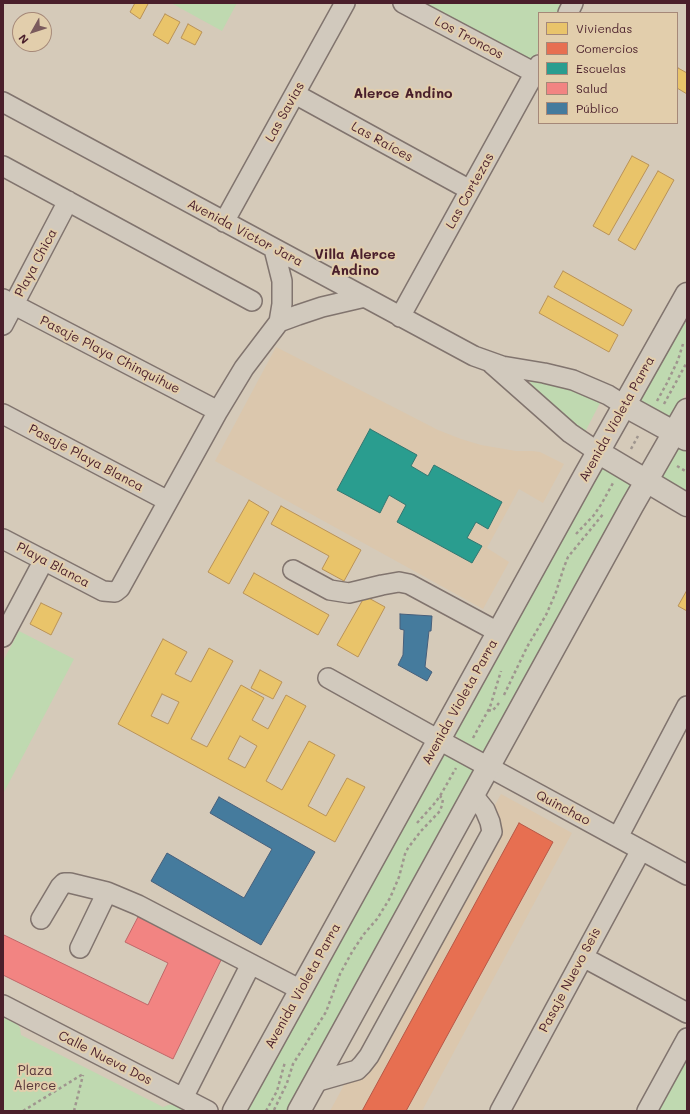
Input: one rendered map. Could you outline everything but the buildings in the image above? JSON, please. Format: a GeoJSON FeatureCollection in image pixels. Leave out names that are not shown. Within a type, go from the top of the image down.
{"type":"FeatureCollection","features":[{"type":"Feature","properties":{"kind":"main road","name":"Avenida Violeta Parra"},"geometry":{"type":"LineString","coordinates":[[234,1111],[624,404],[687,294]]}},
{"type":"Feature","properties":{"kind":"main road"},"geometry":{"type":"LineString","coordinates":[[624,404],[681,436]]}},
{"type":"Feature","properties":{"kind":"main road"},"geometry":{"type":"LineString","coordinates":[[299,1111],[646,481],[681,436],[687,410]]}},
{"type":"Feature","properties":{"kind":"main road"},"geometry":{"type":"LineString","coordinates":[[598,452],[687,506]]}},
{"type":"Feature","properties":{"kind":"street","name":"Las Savias"},"geometry":{"type":"LineString","coordinates":[[224,222],[345,3]]}},
{"type":"Feature","properties":{"kind":"street","name":"Los Troncos"},"geometry":{"type":"LineString","coordinates":[[403,3],[537,69]]}},
{"type":"Feature","properties":{"kind":"street"},"geometry":{"type":"LineString","coordinates":[[568,12],[573,3]]}},
{"type":"Feature","properties":{"kind":"street","name":"Las Cortezas"},"geometry":{"type":"LineString","coordinates":[[400,317],[537,69]]}},
{"type":"Feature","properties":{"kind":"street","name":"Las Raíces"},"geometry":{"type":"LineString","coordinates":[[295,94],[470,190]]}},
{"type":"Feature","properties":{"kind":"street","name":"Avenida Víctor Jara"},"geometry":{"type":"LineString","coordinates":[[3,102],[451,344],[495,364],[550,374],[573,380],[608,395],[624,404]]}},
{"type":"Feature","properties":{"kind":"street"},"geometry":{"type":"LineString","coordinates":[[3,166],[252,301]]}},
{"type":"Feature","properties":{"kind":"street","name":"Playa Chica"},"geometry":{"type":"LineString","coordinates":[[3,325],[8,302],[68,201]]}},
{"type":"Feature","properties":{"kind":"street"},"geometry":{"type":"LineString","coordinates":[[168,501],[218,411],[244,368],[279,322],[282,304],[282,281],[274,249]]}},
{"type":"Feature","properties":{"kind":"street"},"geometry":{"type":"LineString","coordinates":[[279,322],[298,314],[322,307],[365,297]]}},
{"type":"Feature","properties":{"kind":"street","name":"Pasaje Playa Chinquihue"},"geometry":{"type":"LineString","coordinates":[[8,302],[218,411]]}},
{"type":"Feature","properties":{"kind":"street","name":"Avenida Víctor Jara"},"geometry":{"type":"LineString","coordinates":[[495,364],[570,433],[598,452]]}},
{"type":"Feature","properties":{"kind":"street","name":"Pasaje Playa Blanca"},"geometry":{"type":"LineString","coordinates":[[3,414],[168,501]]}},
{"type":"Feature","properties":{"kind":"street","name":"Playa Blanca"},"geometry":{"type":"LineString","coordinates":[[3,539],[103,591],[115,592],[120,588],[168,501]]}},
{"type":"Feature","properties":{"kind":"street"},"geometry":{"type":"LineString","coordinates":[[3,637],[44,560]]}},
{"type":"Feature","properties":{"kind":"street"},"geometry":{"type":"LineString","coordinates":[[293,570],[330,590],[349,593],[399,582],[409,584],[498,632]]}},
{"type":"Feature","properties":{"kind":"street","name":"Quinchao"},"geometry":{"type":"LineString","coordinates":[[328,678],[687,875]]}},
{"type":"Feature","properties":{"kind":"street"},"geometry":{"type":"LineString","coordinates":[[618,837],[687,706]]}},
{"type":"Feature","properties":{"kind":"street"},"geometry":{"type":"LineString","coordinates":[[315,1082],[357,1070],[362,1065],[492,832],[485,810],[473,795]]}},
{"type":"Feature","properties":{"kind":"street","name":"Pasaje Nuevo Seis"},"geometry":{"type":"LineString","coordinates":[[500,1111],[641,850]]}},
{"type":"Feature","properties":{"kind":"street"},"geometry":{"type":"LineString","coordinates":[[41,919],[60,887],[64,883],[70,883],[107,892],[138,905],[301,990]]}},
{"type":"Feature","properties":{"kind":"street"},"geometry":{"type":"LineString","coordinates":[[80,948],[107,892]]}},
{"type":"Feature","properties":{"kind":"street"},"geometry":{"type":"LineString","coordinates":[[583,957],[687,1013]]}},
{"type":"Feature","properties":{"kind":"street"},"geometry":{"type":"LineString","coordinates":[[183,1098],[252,964]]}},
{"type":"Feature","properties":{"kind":"street","name":"Calle Nueva Dos"},"geometry":{"type":"LineString","coordinates":[[3,1005],[208,1111]]}},
{"type":"Feature","properties":{"kind":"street"},"geometry":{"type":"LineString","coordinates":[[647,1111],[687,1038]]}},
{"type":"Feature","properties":{"kind":"path"},"geometry":{"type":"LineString","coordinates":[[664,404],[687,362]]}},
{"type":"Feature","properties":{"kind":"path"},"geometry":{"type":"LineString","coordinates":[[673,464],[687,472]]}},
{"type":"Feature","properties":{"kind":"path"},"geometry":{"type":"LineString","coordinates":[[488,710],[492,711],[500,701],[527,647],[546,615],[568,557],[606,510]]}},
{"type":"Feature","properties":{"kind":"path"},"geometry":{"type":"LineString","coordinates":[[274,1110],[287,1084],[293,1064],[326,1012],[340,974],[352,952],[364,934],[377,919],[390,898],[399,877],[408,848],[421,831],[440,811],[443,799],[440,796]]}},
{"type":"Feature","properties":{"kind":"path"},"geometry":{"type":"LineString","coordinates":[[23,1111],[83,1074],[74,1111]]}},
{"type":"Feature","properties":{"kind":"shaded area"},"geometry":{"type":"Polygon","coordinates":[[[276,347],[438,430],[481,445],[516,451],[540,452],[564,464],[543,503],[519,489],[487,548],[509,562],[483,609],[215,461],[276,347]]]}},
{"type":"Feature","properties":{"kind":"shaded area"},"geometry":{"type":"Polygon","coordinates":[[[501,794],[572,833],[422,1111],[330,1111],[501,794]]]}},
{"type":"Feature","properties":{"kind":"green space"},"geometry":{"type":"Polygon","coordinates":[[[171,3],[237,3],[222,31],[171,3]]]}},
{"type":"Feature","properties":{"kind":"green space"},"geometry":{"type":"Polygon","coordinates":[[[416,3],[564,3],[560,12],[538,12],[538,51],[534,59],[530,62],[416,3]]]}},
{"type":"Feature","properties":{"kind":"green space"},"geometry":{"type":"Polygon","coordinates":[[[687,314],[687,391],[674,413],[671,416],[667,416],[643,402],[640,396],[687,314]]]}},
{"type":"Feature","properties":{"kind":"green space"},"geometry":{"type":"Polygon","coordinates":[[[531,380],[558,385],[600,403],[585,432],[543,396],[532,385],[530,382],[531,380]]]}},
{"type":"Feature","properties":{"kind":"green space"},"geometry":{"type":"Polygon","coordinates":[[[678,446],[687,451],[687,494],[661,479],[678,446]]]}},
{"type":"Feature","properties":{"kind":"green space"},"geometry":{"type":"Polygon","coordinates":[[[602,467],[632,484],[609,531],[485,751],[481,751],[458,738],[454,733],[602,467]]]}},
{"type":"Feature","properties":{"kind":"green space"},"geometry":{"type":"Polygon","coordinates":[[[19,631],[74,659],[3,794],[3,661],[19,631]]]}},
{"type":"Feature","properties":{"kind":"green space"},"geometry":{"type":"Polygon","coordinates":[[[449,755],[471,767],[474,773],[290,1111],[244,1111],[442,756],[449,755]]]}},
{"type":"Feature","properties":{"kind":"green space","name":"Plaza Alerce"},"geometry":{"type":"Polygon","coordinates":[[[3,1017],[18,1025],[21,1035],[163,1107],[175,1104],[188,1111],[3,1111],[3,1017]]]}},
{"type":"Feature","properties":{"kind":"green space"},"geometry":{"type":"Polygon","coordinates":[[[687,1047],[687,1111],[653,1111],[687,1047]]]}},
{"type":"Feature","properties":{"kind":"district","name":"Alerce Andino"},"geometry":{"type":"Point","coordinates":[403,94]}},
{"type":"Feature","properties":{"kind":"district","name":"Villa Alerce Andino"},"geometry":{"type":"Point","coordinates":[355,264]}}]}
